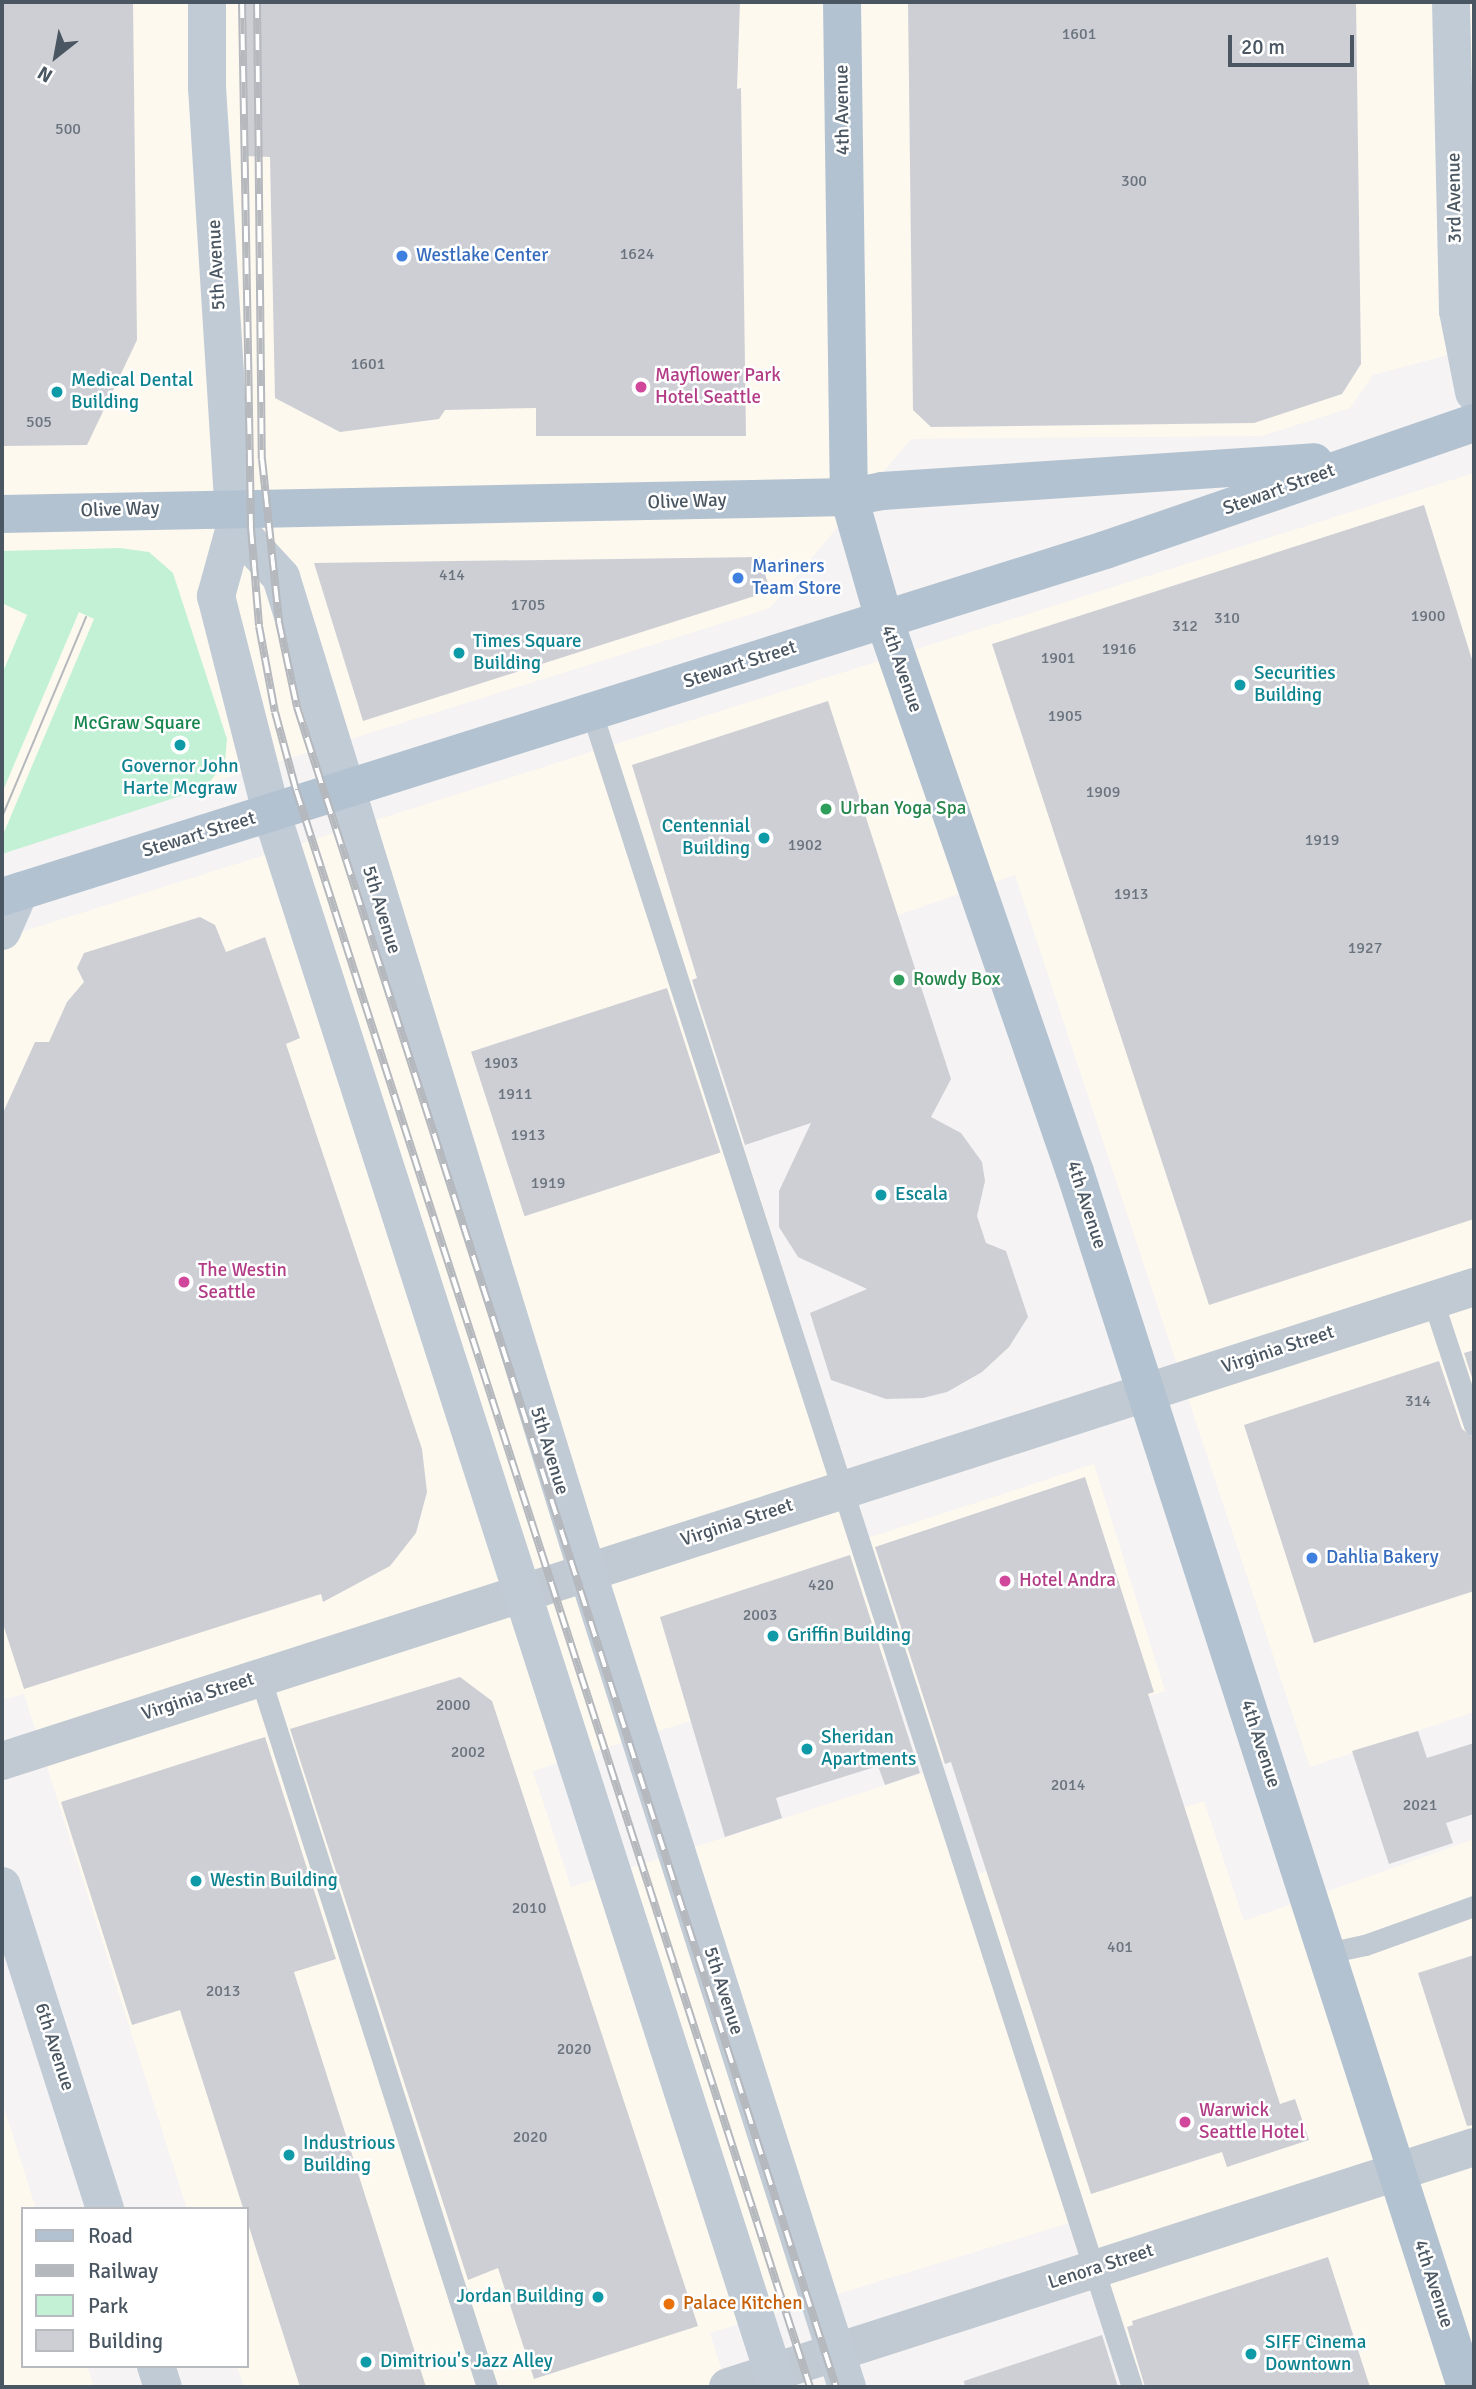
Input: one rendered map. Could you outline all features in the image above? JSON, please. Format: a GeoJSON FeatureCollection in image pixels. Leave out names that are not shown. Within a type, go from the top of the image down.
{"type":"FeatureCollection","features":[{"type":"Feature","properties":{"kind":"main road","name":"5th Avenue"},"geometry":{"type":"LineString","coordinates":[[207,2],[207,88],[233,517],[216,596],[271,812],[776,2380]]}},
{"type":"Feature","properties":{"kind":"main road","name":"4th Avenue"},"geometry":{"type":"LineString","coordinates":[[842,2],[849,497],[884,619],[1075,1172],[1466,2387]]}},
{"type":"Feature","properties":{"kind":"main road","name":"3rd Avenue"},"geometry":{"type":"LineString","coordinates":[[1451,2],[1458,311],[1474,392]]}},
{"type":"Feature","properties":{"kind":"main road","name":"Stewart Street"},"geometry":{"type":"LineString","coordinates":[[10,895],[1117,546],[1474,423]]}},
{"type":"Feature","properties":{"kind":"main road","name":"Olive Way"},"geometry":{"type":"LineString","coordinates":[[2,514],[233,517],[849,497],[882,491],[1214,472],[1370,457]]}},
{"type":"Feature","properties":{"kind":"main road","name":"5th Avenue"},"geometry":{"type":"LineString","coordinates":[[233,517],[281,577],[343,791],[587,1571],[842,2370]]}},
{"type":"Feature","properties":{"kind":"main road"},"geometry":{"type":"LineString","coordinates":[[2,931],[10,895]]}},
{"type":"Feature","properties":{"kind":"main road","name":"6th Avenue"},"geometry":{"type":"LineString","coordinates":[[2,1886],[104,2207]]}},
{"type":"Feature","properties":{"kind":"main road"},"geometry":{"type":"LineString","coordinates":[[157,2368],[163,2387]]}},
{"type":"Feature","properties":{"kind":"street","name":"Virginia Street"},"geometry":{"type":"LineString","coordinates":[[2,1761],[523,1591],[1474,1287]]}},
{"type":"Feature","properties":{"kind":"street","name":"Lenora Street"},"geometry":{"type":"LineString","coordinates":[[728,2387],[842,2370],[1094,2270],[1474,2147]]}},
{"type":"Feature","properties":{"kind":"lane"},"geometry":{"type":"LineString","coordinates":[[592,713],[840,1490],[1132,2387]]}},
{"type":"Feature","properties":{"kind":"lane"},"geometry":{"type":"LineString","coordinates":[[1433,1301],[1474,1425]]}},
{"type":"Feature","properties":{"kind":"lane"},"geometry":{"type":"LineString","coordinates":[[260,1677],[486,2387]]}},
{"type":"Feature","properties":{"kind":"lane"},"geometry":{"type":"LineString","coordinates":[[1327,1953],[1365,1945],[1474,1906]]}},
{"type":"Feature","properties":{"kind":"shaded area"},"geometry":{"type":"Polygon","coordinates":[[[2,2],[1474,2],[1474,348],[1373,375],[1350,408],[1262,436],[911,439],[770,608],[2,848],[2,2]]]}},
{"type":"Feature","properties":{"kind":"shaded area"},"geometry":{"type":"Polygon","coordinates":[[[1474,473],[1474,1712],[1310,1767],[1015,875],[693,985],[868,1538],[1094,1464],[1165,1691],[939,1761],[904,1653],[533,1771],[571,1887],[923,1773],[960,1880],[1204,1801],[1244,1921],[1474,1839],[1474,2387],[1143,2387],[1089,2217],[710,2333],[727,2387],[244,2387],[238,2368],[248,2368],[248,2207],[186,2207],[24,1694],[2,1700],[2,938],[1474,473]]]}},
{"type":"Feature","properties":{"kind":"shaded area"},"geometry":{"type":"Polygon","coordinates":[[[2,2101],[35,2207],[21,2207],[21,2368],[88,2368],[94,2387],[2,2387],[2,2101]]]}},
{"type":"Feature","properties":{"kind":"green space","name":"McGraw Square"},"geometry":{"type":"Polygon","coordinates":[[[120,548],[149,552],[173,573],[227,739],[225,762],[205,788],[2,854],[2,837],[94,619],[79,612],[2,793],[2,674],[27,615],[2,603],[2,551],[120,548]]]}},
{"type":"Feature","properties":{"kind":"building"},"geometry":{"type":"Polygon","coordinates":[[[2,2],[133,2],[137,340],[87,445],[2,446],[2,2]]]}},
{"type":"Feature","properties":{"kind":"building","name":"Westlake Center"},"geometry":{"type":"Polygon","coordinates":[[[245,2],[740,2],[737,89],[741,88],[746,436],[536,436],[536,408],[445,410],[439,419],[340,432],[275,398],[270,157],[246,156],[245,2]]]}},
{"type":"Feature","properties":{"kind":"building"},"geometry":{"type":"Polygon","coordinates":[[[908,2],[1356,2],[1361,364],[1342,394],[1254,423],[931,427],[913,410],[908,2]]]}},
{"type":"Feature","properties":{"kind":"building"},"geometry":{"type":"Polygon","coordinates":[[[1424,505],[1474,666],[1474,1219],[1209,1305],[992,644],[1424,505]]]}},
{"type":"Feature","properties":{"kind":"building","name":"Times Square Building"},"geometry":{"type":"Polygon","coordinates":[[[760,557],[770,591],[363,721],[314,563],[760,557]]]}},
{"type":"Feature","properties":{"kind":"building"},"geometry":{"type":"Polygon","coordinates":[[[828,701],[951,1079],[931,1117],[961,1133],[982,1162],[985,1181],[977,1216],[986,1243],[1006,1251],[1028,1317],[1009,1347],[982,1372],[947,1392],[923,1398],[886,1399],[831,1380],[810,1313],[867,1289],[798,1257],[779,1227],[779,1191],[811,1123],[745,1145],[692,980],[697,978],[632,765],[828,701]]]}},
{"type":"Feature","properties":{"kind":"building","name":"The Westin Seattle"},"geometry":{"type":"Polygon","coordinates":[[[200,917],[215,925],[226,952],[265,937],[300,1038],[286,1044],[422,1449],[427,1492],[416,1533],[390,1566],[323,1602],[321,1594],[24,1689],[2,1621],[2,1115],[35,1042],[49,1042],[67,1002],[84,982],[77,968],[84,953],[200,917]]]}},
{"type":"Feature","properties":{"kind":"building"},"geometry":{"type":"Polygon","coordinates":[[[667,988],[720,1153],[525,1216],[471,1052],[667,988]]]}},
{"type":"Feature","properties":{"kind":"building"},"geometry":{"type":"Polygon","coordinates":[[[1474,1350],[1474,1384],[1464,1353],[1474,1350]]]}},
{"type":"Feature","properties":{"kind":"building"},"geometry":{"type":"Polygon","coordinates":[[[1439,1361],[1462,1429],[1474,1438],[1474,1591],[1314,1643],[1244,1425],[1439,1361]]]}},
{"type":"Feature","properties":{"kind":"building"},"geometry":{"type":"Polygon","coordinates":[[[1085,1477],[1154,1692],[1148,1694],[1280,2104],[1295,2099],[1309,2140],[1227,2167],[1222,2152],[1091,2194],[951,1762],[945,1764],[875,1547],[1085,1477]]]}},
{"type":"Feature","properties":{"kind":"building"},"geometry":{"type":"Polygon","coordinates":[[[850,1555],[920,1773],[885,1785],[878,1766],[776,1798],[782,1818],[725,1837],[660,1617],[850,1555]]]}},
{"type":"Feature","properties":{"kind":"building"},"geometry":{"type":"Polygon","coordinates":[[[460,1677],[492,1701],[698,2326],[534,2379],[498,2268],[468,2280],[290,1729],[460,1677]]]}},
{"type":"Feature","properties":{"kind":"building"},"geometry":{"type":"Polygon","coordinates":[[[1418,1731],[1427,1758],[1474,1743],[1474,1814],[1446,1823],[1453,1843],[1389,1864],[1352,1751],[1418,1731]]]}},
{"type":"Feature","properties":{"kind":"building"},"geometry":{"type":"Polygon","coordinates":[[[265,1737],[336,1959],[294,1972],[426,2387],[300,2387],[248,2224],[248,2207],[243,2207],[180,2010],[132,2025],[61,1802],[265,1737]]]}},
{"type":"Feature","properties":{"kind":"building"},"geometry":{"type":"Polygon","coordinates":[[[1474,1955],[1474,2125],[1467,2126],[1418,1973],[1474,1955]]]}},
{"type":"Feature","properties":{"kind":"building","name":"SIFF Cinema Downtown"},"geometry":{"type":"Polygon","coordinates":[[[1328,2257],[1370,2387],[1145,2387],[1127,2327],[1133,2325],[1132,2321],[1328,2257]]]}},
{"type":"Feature","properties":{"kind":"building"},"geometry":{"type":"Polygon","coordinates":[[[1102,2335],[1118,2387],[965,2387],[964,2381],[1102,2335]]]}},
{"type":"Feature","properties":{"kind":"tram line"},"geometry":{"type":"LineString","coordinates":[[2,817],[86,617]]}},
{"type":"Feature","properties":{"kind":"railway"},"geometry":{"type":"LineString","coordinates":[[242,2],[251,528],[259,626],[275,712],[296,790],[810,2387]]}},
{"type":"Feature","properties":{"kind":"railway"},"geometry":{"type":"LineString","coordinates":[[257,2],[262,459],[279,622],[297,707],[836,2387]]}},
{"type":"Feature","properties":{"kind":"place","name":"Westlake Center"},"geometry":{"type":"Point","coordinates":[402,256]}},
{"type":"Feature","properties":{"kind":"place","name":"Mayflower Park Hotel Seattle"},"geometry":{"type":"Point","coordinates":[641,387]}},
{"type":"Feature","properties":{"kind":"place","name":"Medical Dental Building"},"geometry":{"type":"Point","coordinates":[57,392]}},
{"type":"Feature","properties":{"kind":"place","name":"Mariners Team Store"},"geometry":{"type":"Point","coordinates":[738,578]}},
{"type":"Feature","properties":{"kind":"place","name":"Times Square Building"},"geometry":{"type":"Point","coordinates":[459,653]}},
{"type":"Feature","properties":{"kind":"place","name":"Securities Building"},"geometry":{"type":"Point","coordinates":[1240,685]}},
{"type":"Feature","properties":{"kind":"place","name":"Governor John Harte Mcgraw"},"geometry":{"type":"Point","coordinates":[180,745]}},
{"type":"Feature","properties":{"kind":"place","name":"Urban Yoga Spa"},"geometry":{"type":"Point","coordinates":[826,809]}},
{"type":"Feature","properties":{"kind":"place","name":"Centennial Building"},"geometry":{"type":"Point","coordinates":[764,838]}},
{"type":"Feature","properties":{"kind":"place","name":"Rowdy Box"},"geometry":{"type":"Point","coordinates":[899,980]}},
{"type":"Feature","properties":{"kind":"place","name":"Escala"},"geometry":{"type":"Point","coordinates":[881,1195]}},
{"type":"Feature","properties":{"kind":"place","name":"The Westin Seattle"},"geometry":{"type":"Point","coordinates":[184,1282]}},
{"type":"Feature","properties":{"kind":"place","name":"Dahlia Bakery"},"geometry":{"type":"Point","coordinates":[1312,1558]}},
{"type":"Feature","properties":{"kind":"place","name":"Hotel Andra"},"geometry":{"type":"Point","coordinates":[1005,1581]}},
{"type":"Feature","properties":{"kind":"place","name":"Griffin Building"},"geometry":{"type":"Point","coordinates":[773,1636]}},
{"type":"Feature","properties":{"kind":"place","name":"Sheridan Apartments"},"geometry":{"type":"Point","coordinates":[807,1749]}},
{"type":"Feature","properties":{"kind":"place","name":"Westin Building"},"geometry":{"type":"Point","coordinates":[196,1881]}},
{"type":"Feature","properties":{"kind":"place","name":"Warwick Seattle Hotel"},"geometry":{"type":"Point","coordinates":[1185,2122]}},
{"type":"Feature","properties":{"kind":"place","name":"Industrious Building"},"geometry":{"type":"Point","coordinates":[289,2155]}},
{"type":"Feature","properties":{"kind":"place","name":"Jordan Building"},"geometry":{"type":"Point","coordinates":[598,2297]}},
{"type":"Feature","properties":{"kind":"place","name":"Palace Kitchen"},"geometry":{"type":"Point","coordinates":[669,2304]}},
{"type":"Feature","properties":{"kind":"place","name":"SIFF Cinema Downtown"},"geometry":{"type":"Point","coordinates":[1251,2354]}},
{"type":"Feature","properties":{"kind":"place","name":"Dimitriou's Jazz Alley"},"geometry":{"type":"Point","coordinates":[366,2362]}}]}
